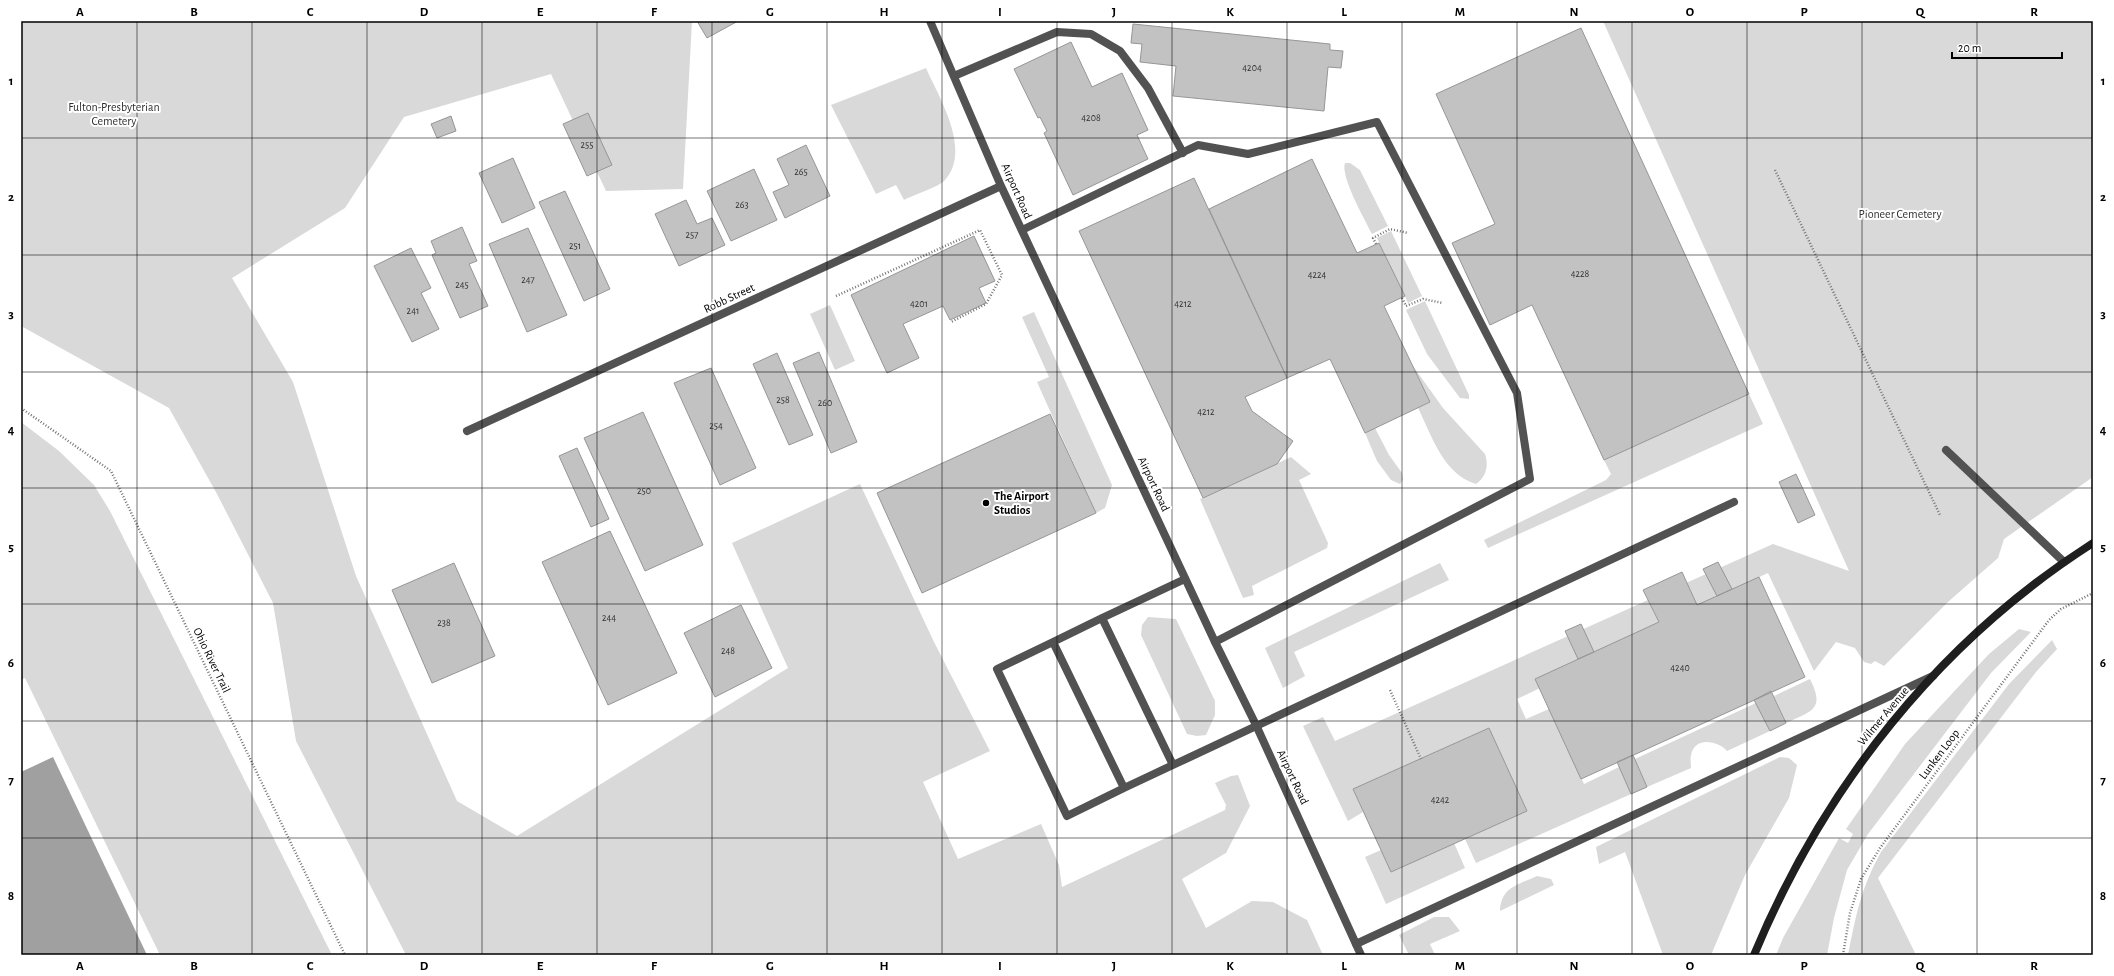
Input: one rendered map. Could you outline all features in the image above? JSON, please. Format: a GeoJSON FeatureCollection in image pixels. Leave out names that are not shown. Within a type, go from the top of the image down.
{"type":"FeatureCollection","features":[{"type":"Feature","properties":{"kind":"street","name":"Airport Road"},"geometry":{"type":"LineString","coordinates":[[930,21],[1001,186],[1185,579],[1256,725],[1361,955]]}},
{"type":"Feature","properties":{"kind":"street"},"geometry":{"type":"LineString","coordinates":[[954,76],[1057,32],[1091,34],[1120,51],[1148,88],[1183,153]]}},
{"type":"Feature","properties":{"kind":"street"},"geometry":{"type":"LineString","coordinates":[[1022,230],[1198,145],[1248,154],[1377,122],[1517,393],[1530,479],[1215,642]]}},
{"type":"Feature","properties":{"kind":"street","name":"Robb Street"},"geometry":{"type":"LineString","coordinates":[[467,431],[1001,186]]}},
{"type":"Feature","properties":{"kind":"street"},"geometry":{"type":"LineString","coordinates":[[1946,450],[2064,562]]}},
{"type":"Feature","properties":{"kind":"street"},"geometry":{"type":"LineString","coordinates":[[1185,579],[996,669],[1067,816],[1256,725],[1734,502]]}},
{"type":"Feature","properties":{"kind":"street","name":"Wilmer Avenue"},"geometry":{"type":"LineString","coordinates":[[1754,955],[1771,913],[1810,839],[1847,781],[1908,702],[1979,630],[2064,562],[2093,543]]}},
{"type":"Feature","properties":{"kind":"street"},"geometry":{"type":"LineString","coordinates":[[1102,618],[1173,765]]}},
{"type":"Feature","properties":{"kind":"street"},"geometry":{"type":"LineString","coordinates":[[1053,642],[1124,788]]}},
{"type":"Feature","properties":{"kind":"street"},"geometry":{"type":"LineString","coordinates":[[1356,944],[1934,676]]}},
{"type":"Feature","properties":{"kind":"path"},"geometry":{"type":"LineString","coordinates":[[1775,170],[1940,515]]}},
{"type":"Feature","properties":{"kind":"path"},"geometry":{"type":"LineString","coordinates":[[1376,244],[1372,238],[1390,229]]}},
{"type":"Feature","properties":{"kind":"path"},"geometry":{"type":"LineString","coordinates":[[836,296],[980,230],[1002,275],[986,304],[951,322]]}},
{"type":"Feature","properties":{"kind":"path"},"geometry":{"type":"LineString","coordinates":[[1402,298],[1406,306],[1423,299]]}},
{"type":"Feature","properties":{"kind":"path","name":"Ohio River Trail"},"geometry":{"type":"LineString","coordinates":[[21,408],[111,472],[345,955]]}},
{"type":"Feature","properties":{"kind":"path","name":"Lunken Loop"},"geometry":{"type":"LineString","coordinates":[[1843,955],[1850,913],[1861,879],[1880,848],[2049,620],[2061,609],[2093,592]]}},
{"type":"Feature","properties":{"kind":"path"},"geometry":{"type":"LineString","coordinates":[[1390,691],[1421,759]]}},
{"type":"Feature","properties":{"kind":"green space","name":"Fulton-Presbyterian Cemetery"},"geometry":{"type":"Polygon","coordinates":[[[21,21],[692,21],[683,189],[606,191],[551,74],[404,117],[345,208],[232,278],[293,382],[356,576],[457,801],[517,836],[788,668],[732,543],[860,484],[934,642],[990,751],[923,782],[958,859],[1041,824],[1059,865],[1062,887],[1225,810],[1226,805],[1215,783],[1231,776],[1238,775],[1250,806],[1226,853],[1182,879],[1206,928],[1252,901],[1273,902],[1307,920],[1323,955],[406,955],[296,741],[273,603],[217,494],[169,408],[21,326],[21,21]]]}},
{"type":"Feature","properties":{"kind":"green space","name":"Pioneer Cemetery"},"geometry":{"type":"Polygon","coordinates":[[[1603,21],[2093,21],[2093,477],[2004,539],[1998,558],[1949,601],[1884,666],[1875,661],[1871,664],[1864,662],[1855,648],[1836,642],[1814,671],[1768,573],[1697,605],[1686,583],[1773,544],[1849,571],[1603,21]]]}},
{"type":"Feature","properties":{"kind":"green space"},"geometry":{"type":"Polygon","coordinates":[[[926,68],[945,108],[954,139],[955,154],[952,168],[942,183],[904,200],[896,185],[876,194],[831,105],[926,68]]]}},
{"type":"Feature","properties":{"kind":"green space"},"geometry":{"type":"Polygon","coordinates":[[[1345,163],[1350,163],[1360,170],[1388,226],[1372,234],[1359,209],[1346,178],[1344,169],[1345,163]]]}},
{"type":"Feature","properties":{"kind":"green space"},"geometry":{"type":"Polygon","coordinates":[[[1391,231],[1422,296],[1408,303],[1377,238],[1391,231]]]}},
{"type":"Feature","properties":{"kind":"green space"},"geometry":{"type":"Polygon","coordinates":[[[1425,301],[1469,395],[1469,399],[1460,398],[1427,354],[1406,310],[1425,301]]]}},
{"type":"Feature","properties":{"kind":"green space"},"geometry":{"type":"Polygon","coordinates":[[[830,305],[855,361],[835,370],[810,314],[830,305]]]}},
{"type":"Feature","properties":{"kind":"green space"},"geometry":{"type":"Polygon","coordinates":[[[1034,312],[1112,485],[1105,508],[1096,513],[1037,382],[1049,377],[1022,317],[1034,312]]]}},
{"type":"Feature","properties":{"kind":"green space"},"geometry":{"type":"Polygon","coordinates":[[[1413,366],[1443,408],[1485,454],[1487,463],[1486,471],[1476,484],[1455,472],[1440,453],[1434,442],[1418,408],[1430,402],[1413,366]]]}},
{"type":"Feature","properties":{"kind":"green space"},"geometry":{"type":"Polygon","coordinates":[[[1749,394],[1763,424],[1488,548],[1484,540],[1606,480],[1611,474],[1604,460],[1749,394]]]}},
{"type":"Feature","properties":{"kind":"green space"},"geometry":{"type":"Polygon","coordinates":[[[21,422],[59,451],[94,485],[110,511],[332,955],[160,955],[25,678],[21,680],[21,422]]]}},
{"type":"Feature","properties":{"kind":"green space"},"geometry":{"type":"Polygon","coordinates":[[[1375,428],[1389,455],[1402,473],[1403,480],[1400,484],[1391,480],[1377,461],[1365,433],[1375,428]]]}},
{"type":"Feature","properties":{"kind":"green space"},"geometry":{"type":"Polygon","coordinates":[[[1291,457],[1311,474],[1299,480],[1328,543],[1327,548],[1252,586],[1254,595],[1243,598],[1200,499],[1291,457]]]}},
{"type":"Feature","properties":{"kind":"green space"},"geometry":{"type":"Polygon","coordinates":[[[1440,563],[1449,580],[1294,652],[1305,676],[1283,688],[1265,648],[1440,563]]]}},
{"type":"Feature","properties":{"kind":"green space"},"geometry":{"type":"Polygon","coordinates":[[[1648,600],[1659,622],[1535,679],[1540,688],[1517,699],[1526,719],[1549,709],[1584,784],[1619,767],[1631,794],[1476,863],[1465,839],[1527,811],[1489,728],[1353,789],[1363,812],[1348,821],[1303,726],[1323,717],[1335,741],[1648,600]]]}},
{"type":"Feature","properties":{"kind":"green space"},"geometry":{"type":"Polygon","coordinates":[[[1148,617],[1176,619],[1215,701],[1215,715],[1206,735],[1197,736],[1187,734],[1141,635],[1142,625],[1148,617]]]}},
{"type":"Feature","properties":{"kind":"green space"},"geometry":{"type":"Polygon","coordinates":[[[2019,629],[2031,632],[1991,673],[1868,834],[1847,870],[1834,918],[1827,955],[1776,955],[1783,938],[1839,838],[1848,843],[1853,834],[1846,829],[1905,744],[1989,654],[2019,629]]]}},
{"type":"Feature","properties":{"kind":"green space"},"geometry":{"type":"Polygon","coordinates":[[[2052,640],[2057,649],[2036,672],[1878,878],[1916,955],[1848,955],[1864,890],[1881,852],[2009,684],[2052,640]]]}},
{"type":"Feature","properties":{"kind":"green space"},"geometry":{"type":"Polygon","coordinates":[[[1810,679],[1816,697],[1814,708],[1786,723],[1774,696],[1810,679]]]}},
{"type":"Feature","properties":{"kind":"green space"},"geometry":{"type":"Polygon","coordinates":[[[1756,703],[1770,731],[1727,751],[1713,743],[1707,742],[1697,745],[1693,749],[1691,768],[1647,787],[1635,759],[1756,703]]]}},
{"type":"Feature","properties":{"kind":"green space"},"geometry":{"type":"Polygon","coordinates":[[[1780,757],[1789,758],[1797,765],[1789,798],[1745,875],[1711,955],[1663,955],[1625,852],[1599,864],[1596,847],[1780,757]]]}},
{"type":"Feature","properties":{"kind":"green space"},"geometry":{"type":"Polygon","coordinates":[[[1454,843],[1465,868],[1386,904],[1365,857],[1381,850],[1391,872],[1454,843]]]}},
{"type":"Feature","properties":{"kind":"green space"},"geometry":{"type":"Polygon","coordinates":[[[1537,876],[1551,879],[1554,885],[1500,911],[1501,903],[1507,892],[1517,885],[1537,876]]]}},
{"type":"Feature","properties":{"kind":"green space"},"geometry":{"type":"Polygon","coordinates":[[[1434,917],[1449,917],[1460,931],[1430,944],[1435,955],[1409,955],[1399,935],[1434,917]]]}},
{"type":"Feature","properties":{"kind":"shaded area"},"geometry":{"type":"Polygon","coordinates":[[[53,757],[147,955],[21,955],[21,772],[53,757]]]}},
{"type":"Feature","properties":{"kind":"building"},"geometry":{"type":"Polygon","coordinates":[[[697,21],[738,21],[707,38],[697,21]]]}},
{"type":"Feature","properties":{"kind":"building"},"geometry":{"type":"Polygon","coordinates":[[[1133,24],[1330,44],[1330,50],[1343,51],[1341,68],[1328,67],[1324,111],[1173,96],[1176,66],[1140,62],[1142,44],[1131,43],[1133,24]]]}},
{"type":"Feature","properties":{"kind":"building"},"geometry":{"type":"Polygon","coordinates":[[[1581,28],[1749,394],[1604,460],[1532,305],[1490,325],[1452,243],[1495,224],[1436,94],[1581,28]]]}},
{"type":"Feature","properties":{"kind":"building"},"geometry":{"type":"Polygon","coordinates":[[[1071,42],[1092,87],[1122,73],[1148,130],[1137,135],[1148,159],[1073,195],[1044,133],[1047,131],[1040,117],[1038,118],[1014,69],[1071,42]]]}},
{"type":"Feature","properties":{"kind":"building"},"geometry":{"type":"Polygon","coordinates":[[[588,113],[612,165],[587,176],[563,124],[588,113]]]}},
{"type":"Feature","properties":{"kind":"building"},"geometry":{"type":"Polygon","coordinates":[[[451,116],[456,131],[437,138],[431,124],[451,116]]]}},
{"type":"Feature","properties":{"kind":"building"},"geometry":{"type":"Polygon","coordinates":[[[806,145],[830,196],[785,218],[773,192],[789,185],[777,159],[806,145]]]}},
{"type":"Feature","properties":{"kind":"building"},"geometry":{"type":"Polygon","coordinates":[[[513,158],[535,208],[502,223],[479,173],[513,158]]]}},
{"type":"Feature","properties":{"kind":"building"},"geometry":{"type":"Polygon","coordinates":[[[1312,159],[1357,253],[1379,243],[1405,296],[1384,306],[1430,402],[1365,433],[1330,359],[1287,378],[1209,209],[1312,159]]]}},
{"type":"Feature","properties":{"kind":"building"},"geometry":{"type":"Polygon","coordinates":[[[754,169],[777,220],[731,241],[707,191],[754,169]]]}},
{"type":"Feature","properties":{"kind":"building"},"geometry":{"type":"Polygon","coordinates":[[[1194,178],[1287,378],[1245,397],[1252,411],[1293,441],[1277,464],[1203,498],[1079,231],[1194,178]]]}},
{"type":"Feature","properties":{"kind":"building"},"geometry":{"type":"Polygon","coordinates":[[[565,191],[610,289],[584,301],[539,202],[565,191]]]}},
{"type":"Feature","properties":{"kind":"building"},"geometry":{"type":"Polygon","coordinates":[[[686,200],[697,224],[712,218],[725,245],[679,266],[655,214],[686,200]]]}},
{"type":"Feature","properties":{"kind":"building"},"geometry":{"type":"Polygon","coordinates":[[[462,227],[477,261],[469,264],[488,306],[460,318],[432,255],[436,253],[431,241],[462,227]]]}},
{"type":"Feature","properties":{"kind":"building"},"geometry":{"type":"Polygon","coordinates":[[[528,228],[567,315],[527,332],[489,244],[528,228]]]}},
{"type":"Feature","properties":{"kind":"building"},"geometry":{"type":"Polygon","coordinates":[[[974,236],[995,281],[979,288],[986,303],[950,320],[943,306],[903,324],[919,358],[887,373],[851,295],[974,236]]]}},
{"type":"Feature","properties":{"kind":"building"},"geometry":{"type":"Polygon","coordinates":[[[411,248],[431,288],[421,293],[439,329],[412,342],[374,266],[411,248]]]}},
{"type":"Feature","properties":{"kind":"building"},"geometry":{"type":"Polygon","coordinates":[[[819,352],[857,442],[831,453],[793,363],[819,352]]]}},
{"type":"Feature","properties":{"kind":"building"},"geometry":{"type":"Polygon","coordinates":[[[777,353],[813,435],[789,445],[753,364],[777,353]]]}},
{"type":"Feature","properties":{"kind":"building"},"geometry":{"type":"Polygon","coordinates":[[[711,368],[756,468],[720,485],[674,383],[711,368]]]}},
{"type":"Feature","properties":{"kind":"building"},"geometry":{"type":"Polygon","coordinates":[[[643,412],[703,545],[645,571],[584,438],[643,412]]]}},
{"type":"Feature","properties":{"kind":"building","name":"The Airport Studios"},"geometry":{"type":"Polygon","coordinates":[[[1050,414],[1096,513],[922,593],[877,493],[1050,414]]]}},
{"type":"Feature","properties":{"kind":"building"},"geometry":{"type":"Polygon","coordinates":[[[577,448],[609,519],[591,527],[559,456],[577,448]]]}},
{"type":"Feature","properties":{"kind":"building"},"geometry":{"type":"Polygon","coordinates":[[[1796,474],[1815,515],[1798,523],[1779,482],[1796,474]]]}},
{"type":"Feature","properties":{"kind":"building"},"geometry":{"type":"Polygon","coordinates":[[[610,531],[677,673],[608,705],[542,562],[610,531]]]}},
{"type":"Feature","properties":{"kind":"building"},"geometry":{"type":"Polygon","coordinates":[[[1718,562],[1732,589],[1717,596],[1703,569],[1718,562]]]}},
{"type":"Feature","properties":{"kind":"building"},"geometry":{"type":"Polygon","coordinates":[[[454,563],[495,656],[432,683],[392,590],[454,563]]]}},
{"type":"Feature","properties":{"kind":"building"},"geometry":{"type":"Polygon","coordinates":[[[1682,572],[1697,605],[1759,577],[1805,677],[1581,779],[1535,679],[1659,622],[1643,590],[1682,572]]]}},
{"type":"Feature","properties":{"kind":"building"},"geometry":{"type":"Polygon","coordinates":[[[741,605],[772,668],[715,697],[684,633],[741,605]]]}},
{"type":"Feature","properties":{"kind":"building"},"geometry":{"type":"Polygon","coordinates":[[[1581,624],[1594,652],[1578,659],[1565,631],[1581,624]]]}},
{"type":"Feature","properties":{"kind":"building"},"geometry":{"type":"Polygon","coordinates":[[[1771,691],[1786,723],[1770,731],[1754,700],[1771,691]]]}},
{"type":"Feature","properties":{"kind":"building"},"geometry":{"type":"Polygon","coordinates":[[[1489,728],[1527,811],[1391,872],[1353,789],[1489,728]]]}},
{"type":"Feature","properties":{"kind":"building"},"geometry":{"type":"Polygon","coordinates":[[[1633,755],[1647,787],[1631,794],[1617,762],[1633,755]]]}},
{"type":"Feature","properties":{"kind":"place","name":"The Airport Studios"},"geometry":{"type":"Point","coordinates":[986,503]}}]}
